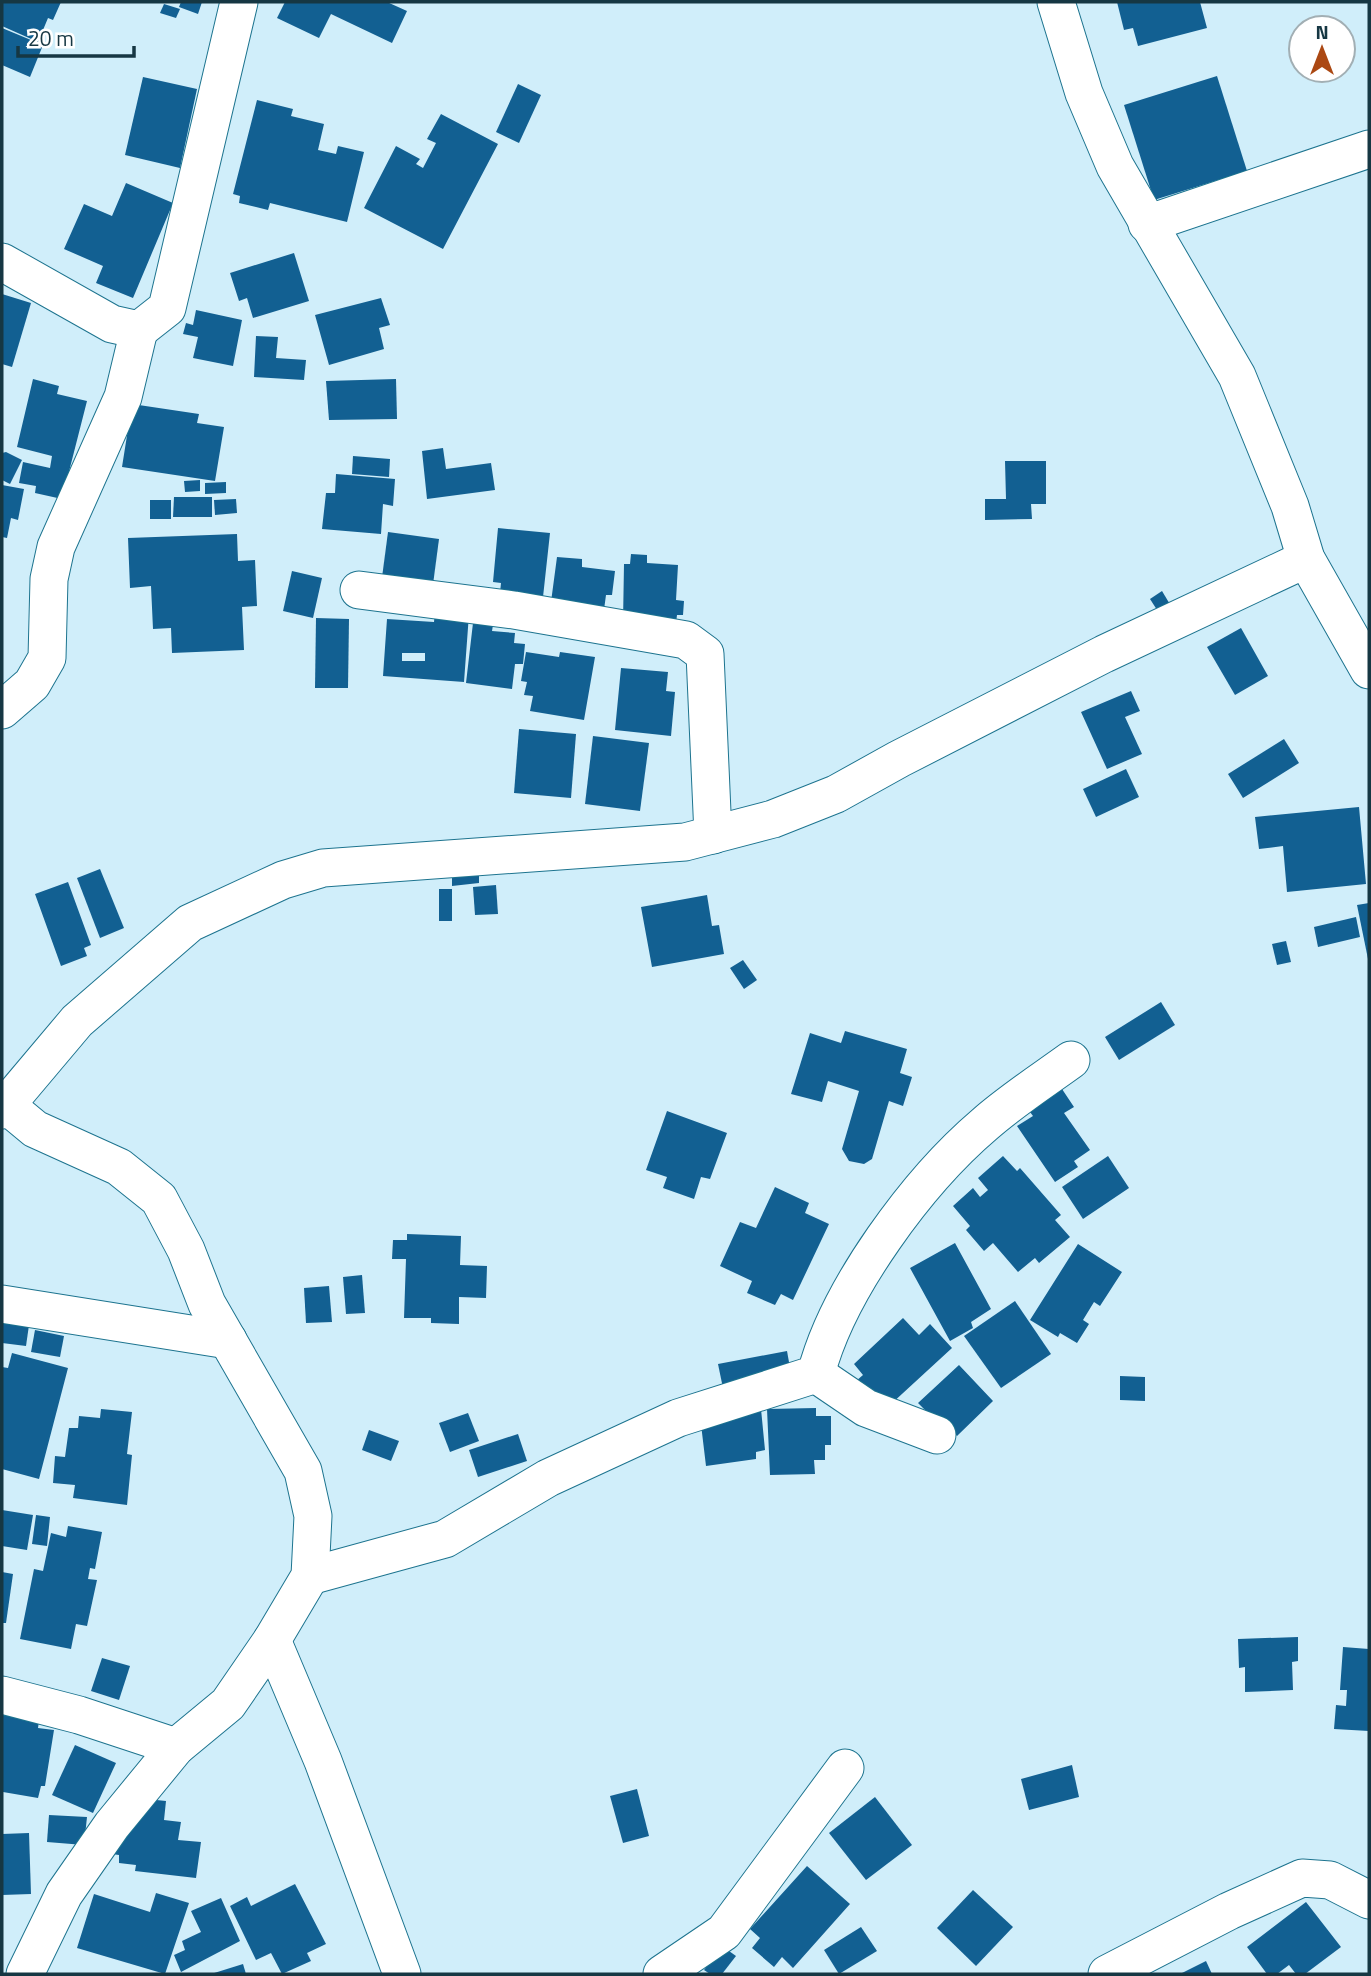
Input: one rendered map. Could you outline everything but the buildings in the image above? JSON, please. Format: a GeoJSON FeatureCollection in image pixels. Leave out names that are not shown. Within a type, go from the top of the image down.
{"type":"FeatureCollection","features":[{"type":"Feature","properties":{"kind":"street"},"geometry":{"type":"LineString","coordinates":[[2,710],[32,684],[47,658],[49,579],[56,547],[123,397],[139,330],[167,308],[239,2]]}},
{"type":"Feature","properties":{"kind":"street"},"geometry":{"type":"LineString","coordinates":[[1056,2],[1084,93],[1115,166],[1237,376],[1290,506],[1306,559],[1369,670]]}},
{"type":"Feature","properties":{"kind":"street"},"geometry":{"type":"LineString","coordinates":[[1147,224],[1369,149]]}},
{"type":"Feature","properties":{"kind":"street"},"geometry":{"type":"LineString","coordinates":[[2,261],[112,324],[139,330]]}},
{"type":"Feature","properties":{"kind":"street"},"geometry":{"type":"LineString","coordinates":[[24,1974],[64,1894],[88,1859],[176,1747],[228,1704],[272,1640],[310,1576],[313,1516],[303,1471],[207,1304],[186,1250],[159,1199],[120,1167],[35,1129],[4,1107],[77,1021],[190,923],[283,880],[323,868],[595,851],[685,842],[773,820],[836,794],[1104,654],[1306,559]]}},
{"type":"Feature","properties":{"kind":"street"},"geometry":{"type":"LineString","coordinates":[[359,590],[514,610],[686,640],[697,646],[705,654],[713,835]]}},
{"type":"Feature","properties":{"kind":"street"},"geometry":{"type":"LineString","coordinates":[[816,1374],[825,1340],[853,1286],[903,1214],[947,1161],[985,1124],[1070,1060]]}},
{"type":"Feature","properties":{"kind":"street"},"geometry":{"type":"LineString","coordinates":[[2,1304],[228,1340]]}},
{"type":"Feature","properties":{"kind":"street"},"geometry":{"type":"LineString","coordinates":[[816,1374],[866,1408],[937,1435]]}},
{"type":"Feature","properties":{"kind":"street"},"geometry":{"type":"LineString","coordinates":[[310,1576],[445,1539],[548,1478],[678,1418],[816,1374]]}},
{"type":"Feature","properties":{"kind":"street"},"geometry":{"type":"LineString","coordinates":[[272,1640],[323,1761],[402,1974]]}},
{"type":"Feature","properties":{"kind":"street"},"geometry":{"type":"LineString","coordinates":[[2,1695],[79,1715],[176,1747]]}},
{"type":"Feature","properties":{"kind":"street"},"geometry":{"type":"LineString","coordinates":[[662,1974],[724,1933],[845,1769]]}},
{"type":"Feature","properties":{"kind":"street"},"geometry":{"type":"LineString","coordinates":[[1107,1974],[1228,1911],[1302,1878],[1330,1880],[1369,1900]]}}]}
